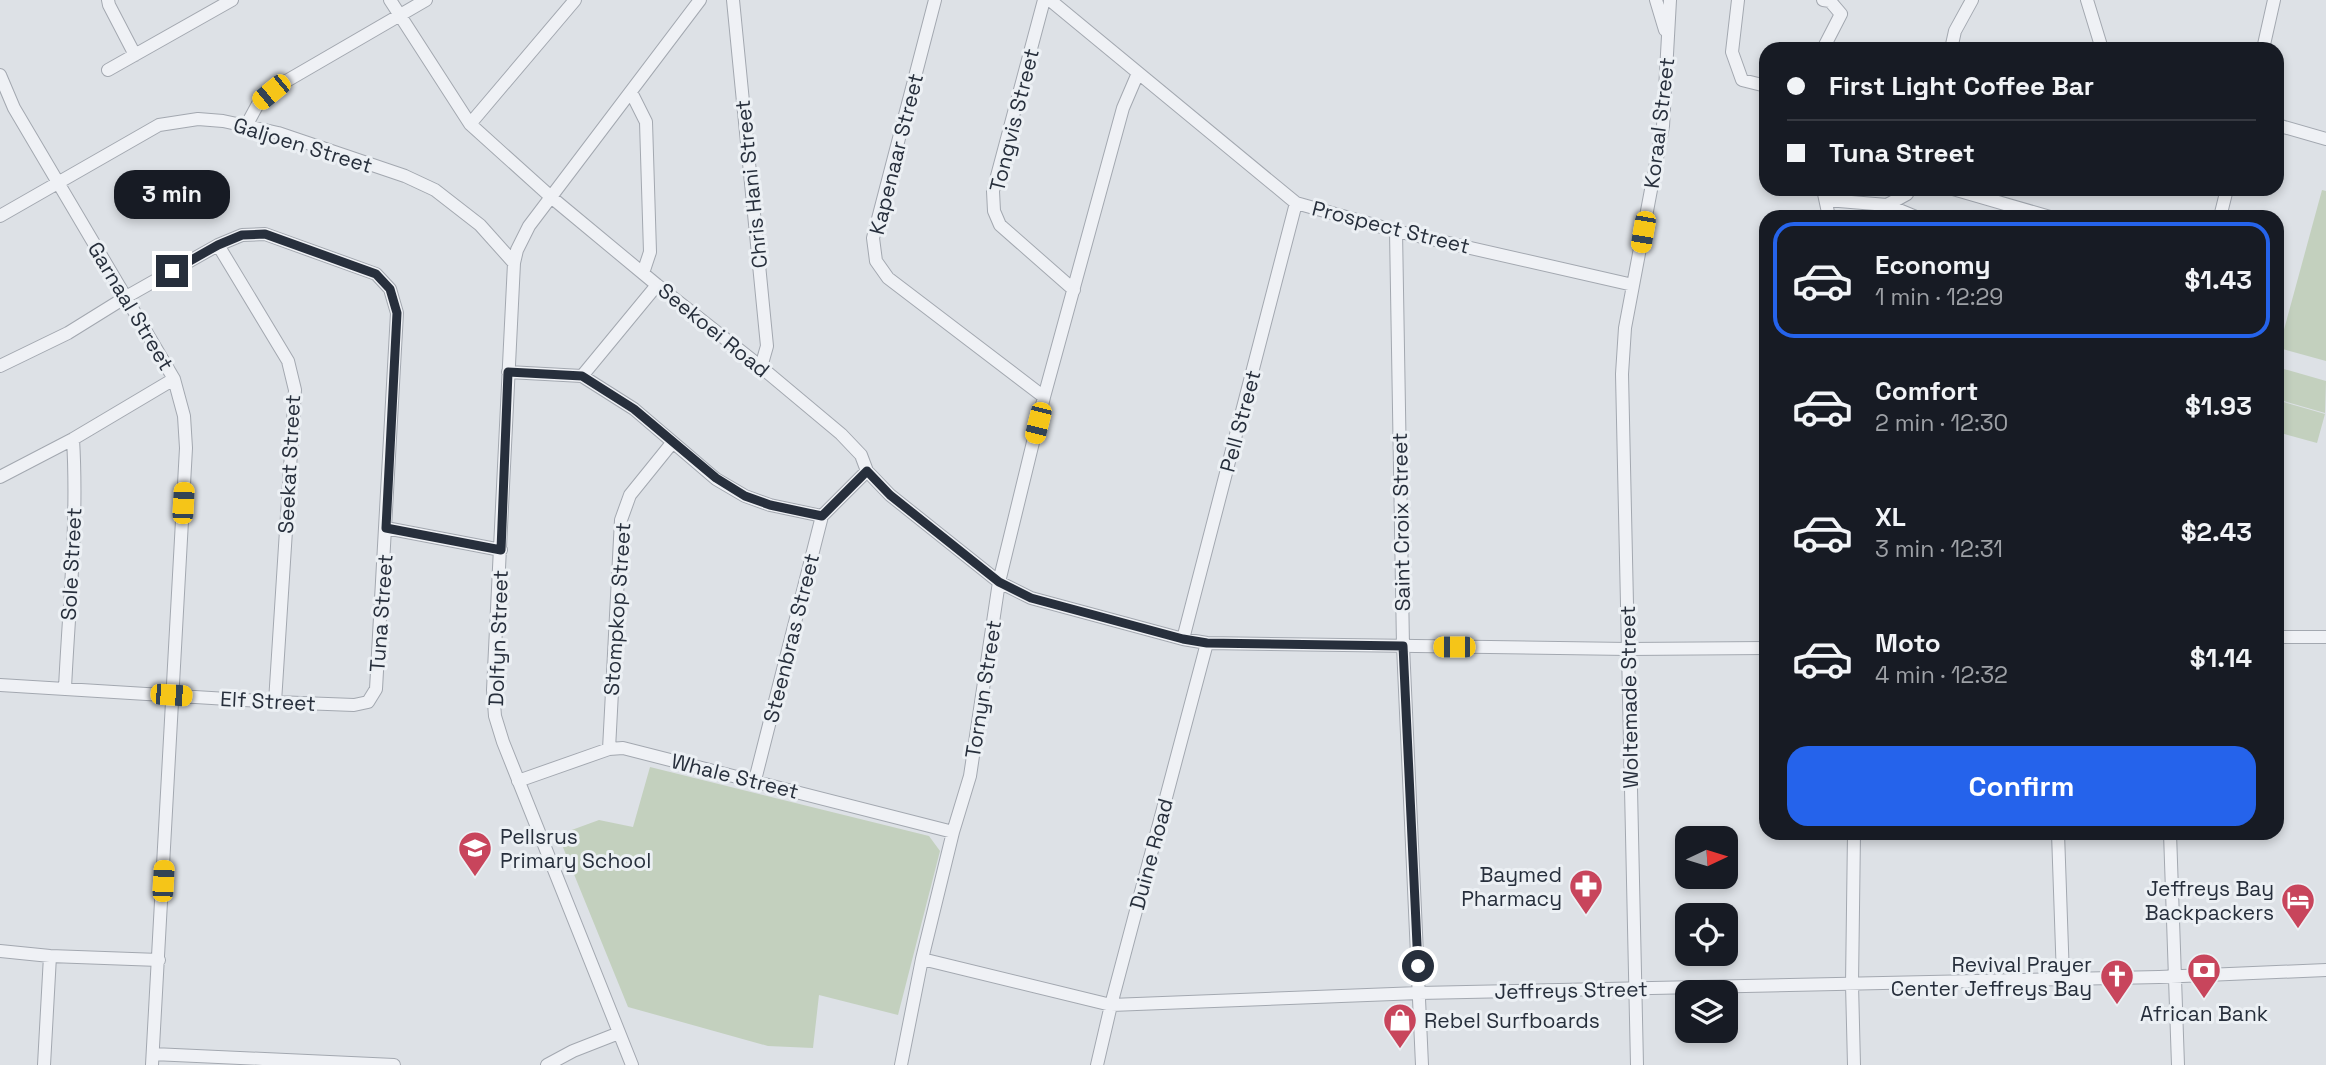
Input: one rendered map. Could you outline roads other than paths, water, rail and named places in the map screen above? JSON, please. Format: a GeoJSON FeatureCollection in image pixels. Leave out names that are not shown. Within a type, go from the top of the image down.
{"type":"FeatureCollection","features":[{"type":"Feature","properties":{"kind":"street"},"geometry":{"type":"LineString","coordinates":[[108,0],[135,55]]}},
{"type":"Feature","properties":{"kind":"street"},"geometry":{"type":"LineString","coordinates":[[108,70],[232,0]]}},
{"type":"Feature","properties":{"kind":"street","name":"Seekoei Road"},"geometry":{"type":"LineString","coordinates":[[390,0],[470,124],[551,197],[841,434],[861,455],[867,471],[890,495],[999,582],[1031,598],[1207,643],[1628,649],[1759,648]]}},
{"type":"Feature","properties":{"kind":"street"},"geometry":{"type":"LineString","coordinates":[[246,126],[259,102],[282,83],[426,0]]}},
{"type":"Feature","properties":{"kind":"street"},"geometry":{"type":"LineString","coordinates":[[470,124],[575,0]]}},
{"type":"Feature","properties":{"kind":"street","name":"Dolfyn Street"},"geometry":{"type":"LineString","coordinates":[[632,1065],[518,781],[495,716],[493,690],[514,263],[517,250],[529,226],[701,0]]}},
{"type":"Feature","properties":{"kind":"street","name":"Chris Hani Street"},"geometry":{"type":"LineString","coordinates":[[733,0],[767,346],[761,367]]}},
{"type":"Feature","properties":{"kind":"street","name":"Kapenaar Street"},"geometry":{"type":"LineString","coordinates":[[936,0],[873,238],[876,261],[888,278],[1044,397]]}},
{"type":"Feature","properties":{"kind":"street","name":"Tongvis Street"},"geometry":{"type":"LineString","coordinates":[[1044,0],[993,191],[994,211],[1000,225],[1074,290]]}},
{"type":"Feature","properties":{"kind":"street","name":"Prospect Street"},"geometry":{"type":"LineString","coordinates":[[1050,0],[1296,203],[1396,231],[1633,285]]}},
{"type":"Feature","properties":{"kind":"street"},"geometry":{"type":"LineString","coordinates":[[1656,0],[1668,44]]}},
{"type":"Feature","properties":{"kind":"street","name":"Koraal Street"},"geometry":{"type":"LineString","coordinates":[[1625,328],[1663,126],[1670,0]]}},
{"type":"Feature","properties":{"kind":"street"},"geometry":{"type":"LineString","coordinates":[[1738,0],[1732,52],[1742,80],[1759,84]]}},
{"type":"Feature","properties":{"kind":"street"},"geometry":{"type":"LineString","coordinates":[[1823,0],[1830,1],[1841,14],[1827,42]]}},
{"type":"Feature","properties":{"kind":"street"},"geometry":{"type":"LineString","coordinates":[[1953,42],[1955,31],[1972,0]]}},
{"type":"Feature","properties":{"kind":"street"},"geometry":{"type":"LineString","coordinates":[[2087,0],[2100,42]]}},
{"type":"Feature","properties":{"kind":"street"},"geometry":{"type":"LineString","coordinates":[[2265,42],[2274,0]]}},
{"type":"Feature","properties":{"kind":"street","name":"Tornyn Street"},"geometry":{"type":"LineString","coordinates":[[901,1065],[922,959],[953,832],[970,776],[999,582],[1044,397],[1123,108],[1138,73]]}},
{"type":"Feature","properties":{"kind":"street","name":"Garnaal Street"},"geometry":{"type":"LineString","coordinates":[[0,75],[14,108],[174,379],[184,416],[186,448],[152,1060]]}},
{"type":"Feature","properties":{"kind":"street"},"geometry":{"type":"LineString","coordinates":[[631,92],[646,122],[650,252],[643,273]]}},
{"type":"Feature","properties":{"kind":"street","name":"Galjoen Street"},"geometry":{"type":"LineString","coordinates":[[0,216],[159,125],[198,119],[223,121],[278,133],[405,176],[435,190],[480,225],[514,263]]}},
{"type":"Feature","properties":{"kind":"street"},"geometry":{"type":"LineString","coordinates":[[2284,127],[2326,139]]}},
{"type":"Feature","properties":{"kind":"street"},"geometry":{"type":"LineString","coordinates":[[1836,196],[1887,205],[1899,210]]}},
{"type":"Feature","properties":{"kind":"street"},"geometry":{"type":"LineString","coordinates":[[1887,205],[1903,196]]}},
{"type":"Feature","properties":{"kind":"street"},"geometry":{"type":"LineString","coordinates":[[1977,196],[2026,210]]}},
{"type":"Feature","properties":{"kind":"street","name":"Pell Street"},"geometry":{"type":"LineString","coordinates":[[1183,639],[1296,203]]}},
{"type":"Feature","properties":{"kind":"street","name":"Saint Croix Street"},"geometry":{"type":"LineString","coordinates":[[1396,231],[1403,646],[1422,1065]]}},
{"type":"Feature","properties":{"kind":"street","name":"Tuna Street"},"geometry":{"type":"LineString","coordinates":[[0,366],[68,333],[125,297],[218,245],[242,235],[265,234],[376,274],[390,289],[397,313],[376,690],[368,702]]}},
{"type":"Feature","properties":{"kind":"street","name":"Seekat Street"},"geometry":{"type":"LineString","coordinates":[[218,245],[288,361],[295,390],[275,702]]}},
{"type":"Feature","properties":{"kind":"street"},"geometry":{"type":"LineString","coordinates":[[582,376],[657,285]]}},
{"type":"Feature","properties":{"kind":"street","name":"Woltemade Street"},"geometry":{"type":"LineString","coordinates":[[1625,328],[1622,374],[1637,1065]]}},
{"type":"Feature","properties":{"kind":"street"},"geometry":{"type":"LineString","coordinates":[[508,372],[582,376],[634,409],[716,478],[745,496],[770,505],[822,516],[867,471]]}},
{"type":"Feature","properties":{"kind":"street"},"geometry":{"type":"LineString","coordinates":[[0,477],[73,439],[174,379]]}},
{"type":"Feature","properties":{"kind":"street","name":"Sole Street"},"geometry":{"type":"LineString","coordinates":[[65,688],[73,535],[73,439]]}},
{"type":"Feature","properties":{"kind":"street","name":"Stompkop Street"},"geometry":{"type":"LineString","coordinates":[[609,749],[621,520],[630,495],[672,443]]}},
{"type":"Feature","properties":{"kind":"street","name":"Steenbras Street"},"geometry":{"type":"LineString","coordinates":[[755,780],[822,516]]}},
{"type":"Feature","properties":{"kind":"street"},"geometry":{"type":"LineString","coordinates":[[386,528],[501,550]]}},
{"type":"Feature","properties":{"kind":"street"},"geometry":{"type":"LineString","coordinates":[[2284,637],[2326,637]]}},
{"type":"Feature","properties":{"kind":"street","name":"Duine Road"},"geometry":{"type":"LineString","coordinates":[[1097,1065],[1207,643]]}},
{"type":"Feature","properties":{"kind":"street","name":"Elf Street"},"geometry":{"type":"LineString","coordinates":[[0,685],[275,702],[354,705],[368,702]]}},
{"type":"Feature","properties":{"kind":"street","name":"Whale Street"},"geometry":{"type":"LineString","coordinates":[[518,781],[609,749],[623,748],[953,832]]}},
{"type":"Feature","properties":{"kind":"street"},"geometry":{"type":"LineString","coordinates":[[1854,840],[1854,1065]]}},
{"type":"Feature","properties":{"kind":"street"},"geometry":{"type":"LineString","coordinates":[[2058,840],[2063,978]]}},
{"type":"Feature","properties":{"kind":"street"},"geometry":{"type":"LineString","coordinates":[[2170,840],[2178,1065]]}},
{"type":"Feature","properties":{"kind":"street"},"geometry":{"type":"LineString","coordinates":[[0,951],[50,956],[159,960]]}},
{"type":"Feature","properties":{"kind":"street"},"geometry":{"type":"LineString","coordinates":[[44,1065],[50,956]]}},
{"type":"Feature","properties":{"kind":"street","name":"Jeffreys Street"},"geometry":{"type":"LineString","coordinates":[[922,959],[1111,1005],[1419,993],[2175,976],[2326,970]]}},
{"type":"Feature","properties":{"kind":"street"},"geometry":{"type":"LineString","coordinates":[[547,1065],[618,1033]]}},
{"type":"Feature","properties":{"kind":"street"},"geometry":{"type":"LineString","coordinates":[[152,1060],[394,1065]]}},
{"type":"Feature","properties":{"kind":"place","name":"Pellsrus Primary School"},"geometry":{"type":"Point","coordinates":[475,878]}},
{"type":"Feature","properties":{"kind":"place","name":"Baymed Pharmacy"},"geometry":{"type":"Point","coordinates":[1586,916]}},
{"type":"Feature","properties":{"kind":"place","name":"Jeffreys Bay Backpackers"},"geometry":{"type":"Point","coordinates":[2298,930]}},
{"type":"Feature","properties":{"kind":"place","name":"African Bank"},"geometry":{"type":"Point","coordinates":[2204,1000]}},
{"type":"Feature","properties":{"kind":"place","name":"Revival Prayer Center Jeffreys Bay"},"geometry":{"type":"Point","coordinates":[2117,1006]}},
{"type":"Feature","properties":{"kind":"place","name":"Rebel Surfboards"},"geometry":{"type":"Point","coordinates":[1400,1050]}}]}
